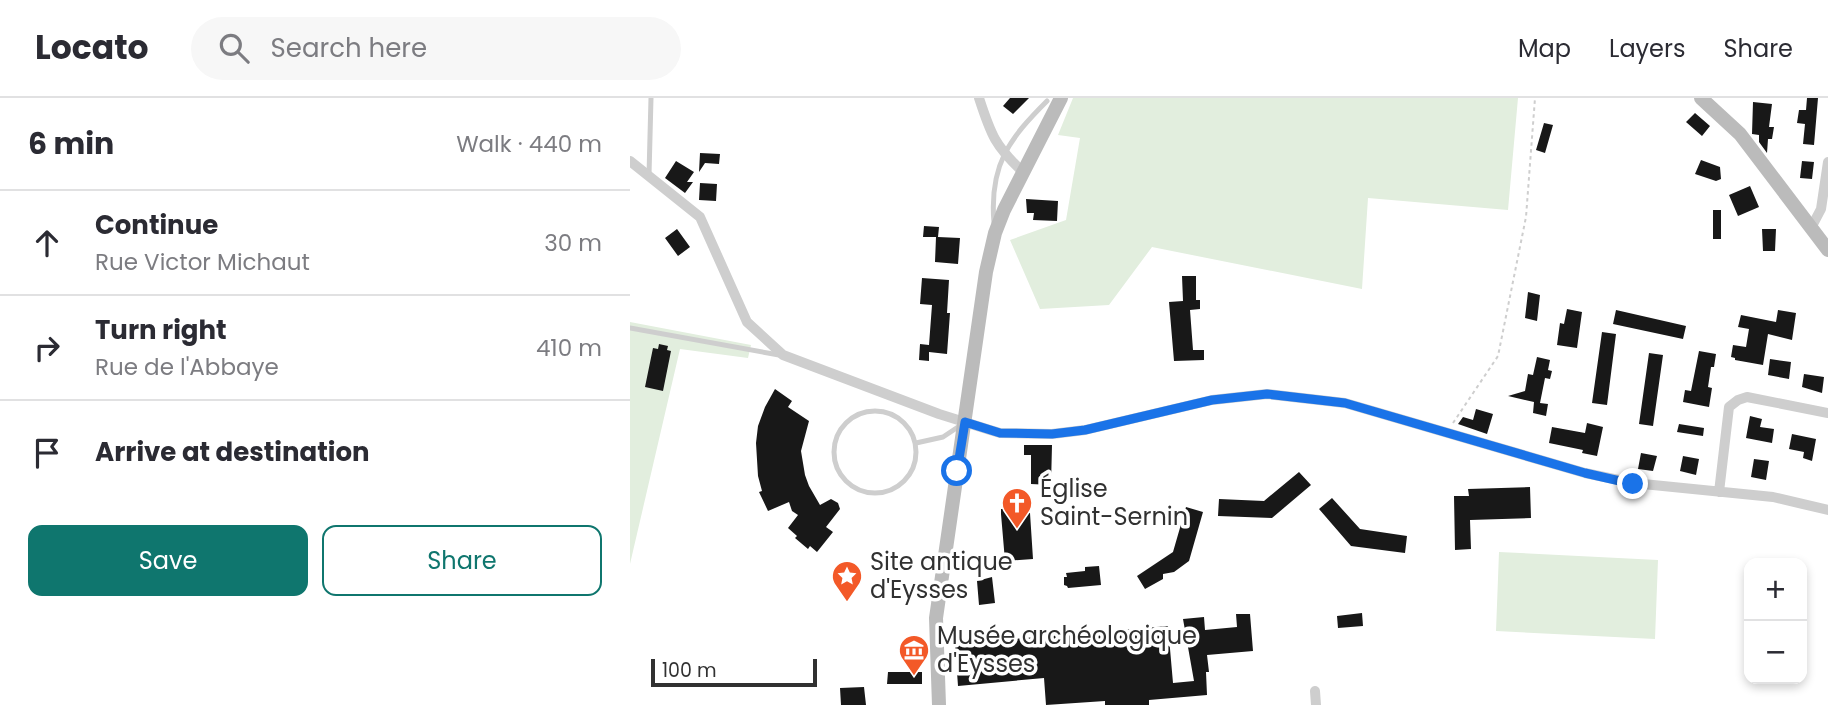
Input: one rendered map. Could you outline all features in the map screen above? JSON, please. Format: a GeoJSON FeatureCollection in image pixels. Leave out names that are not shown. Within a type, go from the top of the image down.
{"type":"FeatureCollection","features":[{"type":"Feature","properties":{"kind":"street"},"geometry":{"type":"LineString","coordinates":[[979,98],[994,142],[1024,173]]}},
{"type":"Feature","properties":{"kind":"street"},"geometry":{"type":"LineString","coordinates":[[1701,98],[1740,134],[1828,250]]}},
{"type":"Feature","properties":{"kind":"street"},"geometry":{"type":"LineString","coordinates":[[939,705],[936,618],[981,304],[995,233],[1024,173],[1054,99]]}},
{"type":"Feature","properties":{"kind":"street"},"geometry":{"type":"LineString","coordinates":[[630,161],[700,217],[747,322],[783,355],[1000,433],[1052,434],[1085,430],[1212,400],[1267,394],[1345,403],[1623,482],[1773,497],[1828,510]]}},
{"type":"Feature","properties":{"kind":"street"},"geometry":{"type":"LineString","coordinates":[[1811,228],[1822,209],[1828,162]]}},
{"type":"Feature","properties":{"kind":"street"},"geometry":{"type":"LineString","coordinates":[[1719,492],[1729,407],[1738,400],[1747,397],[1828,413]]}},
{"type":"Feature","properties":{"kind":"street"},"geometry":{"type":"LineString","coordinates":[[1315,691],[1316,705]]}},
{"type":"Feature","properties":{"kind":"lane"},"geometry":{"type":"LineString","coordinates":[[649,175],[652,98]]}},
{"type":"Feature","properties":{"kind":"lane"},"geometry":{"type":"LineString","coordinates":[[995,233],[993,209],[999,164],[1003,154],[1024,124],[1054,99]]}},
{"type":"Feature","properties":{"kind":"lane"},"geometry":{"type":"LineString","coordinates":[[630,328],[783,355]]}},
{"type":"Feature","properties":{"kind":"lane"},"geometry":{"type":"LineString","coordinates":[[865,412],[887,412],[900,419],[910,429],[916,443],[917,454],[908,478],[898,488],[884,493],[870,494],[857,490],[846,482],[837,470],[834,460],[834,445],[839,431],[852,418],[865,412]]}},
{"type":"Feature","properties":{"kind":"lane"},"geometry":{"type":"LineString","coordinates":[[916,443],[943,437],[965,422]]}},
{"type":"Feature","properties":{"kind":"path"},"geometry":{"type":"LineString","coordinates":[[1447,433],[1498,356],[1526,217],[1535,98]]}},
{"type":"Feature","properties":{"kind":"green space"},"geometry":{"type":"Polygon","coordinates":[[[1073,98],[1518,98],[1508,210],[1368,198],[1362,289],[1152,247],[1109,305],[1040,309],[1010,240],[1066,220],[1080,138],[1058,135],[1073,98]]]}},
{"type":"Feature","properties":{"kind":"green space"},"geometry":{"type":"Polygon","coordinates":[[[630,322],[751,345],[748,358],[680,349],[630,564],[630,322]]]}},
{"type":"Feature","properties":{"kind":"green space"},"geometry":{"type":"Polygon","coordinates":[[[1499,552],[1658,560],[1655,639],[1496,631],[1499,552]]]}},
{"type":"Feature","properties":{"kind":"building"},"geometry":{"type":"Polygon","coordinates":[[[1010,98],[1029,98],[1013,114],[1003,106],[1010,98]]]}},
{"type":"Feature","properties":{"kind":"building"},"geometry":{"type":"Polygon","coordinates":[[[1807,98],[1818,98],[1814,145],[1803,144],[1805,124],[1797,123],[1799,110],[1806,110],[1807,98]]]}},
{"type":"Feature","properties":{"kind":"building"},"geometry":{"type":"Polygon","coordinates":[[[1753,102],[1772,104],[1769,127],[1774,127],[1772,139],[1768,139],[1767,153],[1759,142],[1759,135],[1752,134],[1753,102]]]}},
{"type":"Feature","properties":{"kind":"building"},"geometry":{"type":"Polygon","coordinates":[[[1695,113],[1710,126],[1702,136],[1686,122],[1695,113]]]}},
{"type":"Feature","properties":{"kind":"building"},"geometry":{"type":"Polygon","coordinates":[[[1544,123],[1553,125],[1545,153],[1536,150],[1544,123]]]}},
{"type":"Feature","properties":{"kind":"building"},"geometry":{"type":"Polygon","coordinates":[[[700,153],[720,154],[719,164],[705,163],[699,172],[700,153]]]}},
{"type":"Feature","properties":{"kind":"building"},"geometry":{"type":"Polygon","coordinates":[[[1701,160],[1720,167],[1721,179],[1716,181],[1695,174],[1701,160]]]}},
{"type":"Feature","properties":{"kind":"building"},"geometry":{"type":"Polygon","coordinates":[[[676,161],[694,172],[687,182],[693,182],[685,193],[665,178],[676,161]]]}},
{"type":"Feature","properties":{"kind":"building"},"geometry":{"type":"Polygon","coordinates":[[[1802,161],[1814,162],[1812,179],[1800,178],[1802,161]]]}},
{"type":"Feature","properties":{"kind":"building"},"geometry":{"type":"Polygon","coordinates":[[[700,183],[717,184],[716,201],[699,200],[700,183]]]}},
{"type":"Feature","properties":{"kind":"building"},"geometry":{"type":"Polygon","coordinates":[[[1750,186],[1759,207],[1738,216],[1729,195],[1750,186]]]}},
{"type":"Feature","properties":{"kind":"building"},"geometry":{"type":"Polygon","coordinates":[[[1026,199],[1058,201],[1057,221],[1033,220],[1034,213],[1027,213],[1026,199]]]}},
{"type":"Feature","properties":{"kind":"building"},"geometry":{"type":"Polygon","coordinates":[[[1713,210],[1721,210],[1721,239],[1713,239],[1713,210]]]}},
{"type":"Feature","properties":{"kind":"building"},"geometry":{"type":"Polygon","coordinates":[[[924,226],[939,227],[938,237],[960,238],[958,264],[935,262],[936,237],[923,237],[924,226]]]}},
{"type":"Feature","properties":{"kind":"building"},"geometry":{"type":"Polygon","coordinates":[[[677,229],[690,247],[678,256],[665,238],[677,229]]]}},
{"type":"Feature","properties":{"kind":"building"},"geometry":{"type":"Polygon","coordinates":[[[1762,229],[1776,229],[1775,251],[1763,251],[1762,229]]]}},
{"type":"Feature","properties":{"kind":"building"},"geometry":{"type":"Polygon","coordinates":[[[1182,276],[1196,276],[1196,300],[1200,300],[1200,309],[1190,310],[1193,350],[1204,350],[1204,360],[1174,361],[1169,302],[1183,301],[1182,276]]]}},
{"type":"Feature","properties":{"kind":"building"},"geometry":{"type":"Polygon","coordinates":[[[922,278],[949,280],[947,354],[929,352],[929,361],[919,360],[920,344],[929,345],[932,305],[920,304],[922,278]]]}},
{"type":"Feature","properties":{"kind":"building"},"geometry":{"type":"Polygon","coordinates":[[[1528,292],[1540,295],[1537,321],[1525,318],[1528,292]]]}},
{"type":"Feature","properties":{"kind":"building"},"geometry":{"type":"Polygon","coordinates":[[[1567,309],[1582,312],[1577,348],[1557,345],[1560,323],[1564,324],[1567,309]]]}},
{"type":"Feature","properties":{"kind":"building"},"geometry":{"type":"Polygon","coordinates":[[[1616,310],[1686,326],[1683,339],[1613,324],[1616,310]]]}},
{"type":"Feature","properties":{"kind":"building"},"geometry":{"type":"Polygon","coordinates":[[[1778,310],[1796,313],[1792,340],[1768,334],[1763,365],[1731,357],[1733,345],[1746,347],[1749,329],[1738,327],[1741,315],[1776,322],[1778,310]]]}},
{"type":"Feature","properties":{"kind":"building"},"geometry":{"type":"Polygon","coordinates":[[[1602,332],[1616,334],[1607,405],[1592,403],[1602,332]]]}},
{"type":"Feature","properties":{"kind":"building"},"geometry":{"type":"Polygon","coordinates":[[[659,344],[668,346],[667,350],[671,351],[663,391],[645,387],[653,348],[658,349],[659,344]]]}},
{"type":"Feature","properties":{"kind":"building"},"geometry":{"type":"Polygon","coordinates":[[[1699,351],[1716,354],[1708,387],[1712,388],[1709,407],[1683,402],[1685,390],[1691,391],[1699,351]]]}},
{"type":"Feature","properties":{"kind":"building"},"geometry":{"type":"Polygon","coordinates":[[[1649,353],[1663,355],[1653,426],[1639,424],[1649,353]]]}},
{"type":"Feature","properties":{"kind":"building"},"geometry":{"type":"Polygon","coordinates":[[[1537,357],[1550,360],[1548,370],[1552,371],[1550,379],[1545,378],[1540,403],[1548,404],[1546,416],[1533,413],[1534,402],[1508,396],[1525,391],[1528,374],[1533,375],[1537,357]]]}},
{"type":"Feature","properties":{"kind":"building"},"geometry":{"type":"Polygon","coordinates":[[[1770,359],[1791,362],[1789,379],[1768,375],[1770,359]]]}},
{"type":"Feature","properties":{"kind":"building"},"geometry":{"type":"Polygon","coordinates":[[[1804,374],[1824,377],[1822,393],[1802,387],[1804,374]]]}},
{"type":"Feature","properties":{"kind":"building"},"geometry":{"type":"Polygon","coordinates":[[[775,389],[792,401],[788,407],[809,421],[801,451],[809,486],[820,505],[831,499],[838,503],[840,509],[826,527],[833,532],[817,552],[810,546],[808,549],[788,528],[798,515],[792,511],[789,502],[768,511],[759,492],[762,491],[758,476],[758,426],[775,389]]]}},
{"type":"Feature","properties":{"kind":"building"},"geometry":{"type":"Polygon","coordinates":[[[1476,409],[1493,414],[1487,434],[1458,424],[1463,417],[1473,420],[1476,409]]]}},
{"type":"Feature","properties":{"kind":"building"},"geometry":{"type":"Polygon","coordinates":[[[1750,416],[1762,419],[1760,427],[1774,429],[1772,443],[1746,438],[1750,416]]]}},
{"type":"Feature","properties":{"kind":"building"},"geometry":{"type":"Polygon","coordinates":[[[1587,423],[1603,427],[1597,456],[1582,453],[1583,450],[1549,443],[1552,427],[1585,433],[1587,423]]]}},
{"type":"Feature","properties":{"kind":"building"},"geometry":{"type":"Polygon","coordinates":[[[1679,424],[1704,428],[1703,436],[1677,432],[1679,424]]]}},
{"type":"Feature","properties":{"kind":"building"},"geometry":{"type":"Polygon","coordinates":[[[1792,434],[1816,439],[1812,461],[1803,458],[1804,452],[1789,449],[1792,434]]]}},
{"type":"Feature","properties":{"kind":"building"},"geometry":{"type":"Polygon","coordinates":[[[1024,445],[1052,445],[1051,485],[1031,484],[1031,455],[1024,455],[1024,445]]]}},
{"type":"Feature","properties":{"kind":"building"},"geometry":{"type":"Polygon","coordinates":[[[1641,453],[1657,456],[1653,471],[1638,469],[1641,453]]]}},
{"type":"Feature","properties":{"kind":"building"},"geometry":{"type":"Polygon","coordinates":[[[1683,456],[1699,459],[1696,475],[1680,471],[1683,456]]]}},
{"type":"Feature","properties":{"kind":"building"},"geometry":{"type":"Polygon","coordinates":[[[1754,459],[1769,461],[1766,480],[1751,477],[1754,459]]]}},
{"type":"Feature","properties":{"kind":"building"},"geometry":{"type":"Polygon","coordinates":[[[1299,472],[1311,485],[1272,518],[1218,516],[1219,499],[1264,501],[1299,472]]]}},
{"type":"Feature","properties":{"kind":"building"},"geometry":{"type":"Polygon","coordinates":[[[1530,487],[1531,518],[1470,520],[1471,549],[1455,550],[1454,496],[1469,496],[1468,489],[1530,487]]]}},
{"type":"Feature","properties":{"kind":"building","name":"Église Saint-Sernin"},"geometry":{"type":"Polygon","coordinates":[[[1009,492],[1020,492],[1020,507],[1030,513],[1033,559],[1005,561],[1001,509],[1010,509],[1009,492]]]}},
{"type":"Feature","properties":{"kind":"building"},"geometry":{"type":"Polygon","coordinates":[[[1332,498],[1360,529],[1407,536],[1405,553],[1351,546],[1319,509],[1332,498]]]}},
{"type":"Feature","properties":{"kind":"building"},"geometry":{"type":"Polygon","coordinates":[[[1186,507],[1203,512],[1189,561],[1174,572],[1163,574],[1163,579],[1145,589],[1137,576],[1173,552],[1186,507]]]}},
{"type":"Feature","properties":{"kind":"building"},"geometry":{"type":"Polygon","coordinates":[[[1099,566],[1101,585],[1068,588],[1064,585],[1066,573],[1099,566]]]}},
{"type":"Feature","properties":{"kind":"building"},"geometry":{"type":"Polygon","coordinates":[[[992,577],[995,603],[979,605],[977,581],[992,577]]]}},
{"type":"Feature","properties":{"kind":"building"},"geometry":{"type":"Polygon","coordinates":[[[1362,613],[1363,626],[1338,628],[1337,616],[1362,613]]]}},
{"type":"Feature","properties":{"kind":"building"},"geometry":{"type":"Polygon","coordinates":[[[1236,614],[1250,614],[1253,651],[1207,655],[1207,695],[1149,700],[1149,705],[1105,705],[1105,701],[1046,705],[1044,678],[958,686],[955,644],[1168,626],[1173,683],[1194,681],[1183,619],[1204,617],[1205,630],[1237,627],[1236,614]]]}},
{"type":"Feature","properties":{"kind":"building"},"geometry":{"type":"Polygon","coordinates":[[[888,672],[922,672],[922,684],[887,684],[888,672]]]}},
{"type":"Feature","properties":{"kind":"building"},"geometry":{"type":"Polygon","coordinates":[[[864,687],[866,705],[841,705],[840,688],[864,687]]]}},
{"type":"Feature","properties":{"kind":"place","name":"Église Saint-Sernin"},"geometry":{"type":"Point","coordinates":[1017,530]}},
{"type":"Feature","properties":{"kind":"place","name":"Site antique d'Eysses"},"geometry":{"type":"Point","coordinates":[847,603]}},
{"type":"Feature","properties":{"kind":"place","name":"Musée archéologique d'Eysses"},"geometry":{"type":"Point","coordinates":[914,677]}},
{"type":"Feature","properties":{"kind":"route"},"geometry":{"type":"LineString","coordinates":[[957,471],[965,422],[1000,433],[1052,434],[1085,430],[1212,400],[1267,394],[1345,403],[1585,473],[1633,484]]}}]}
